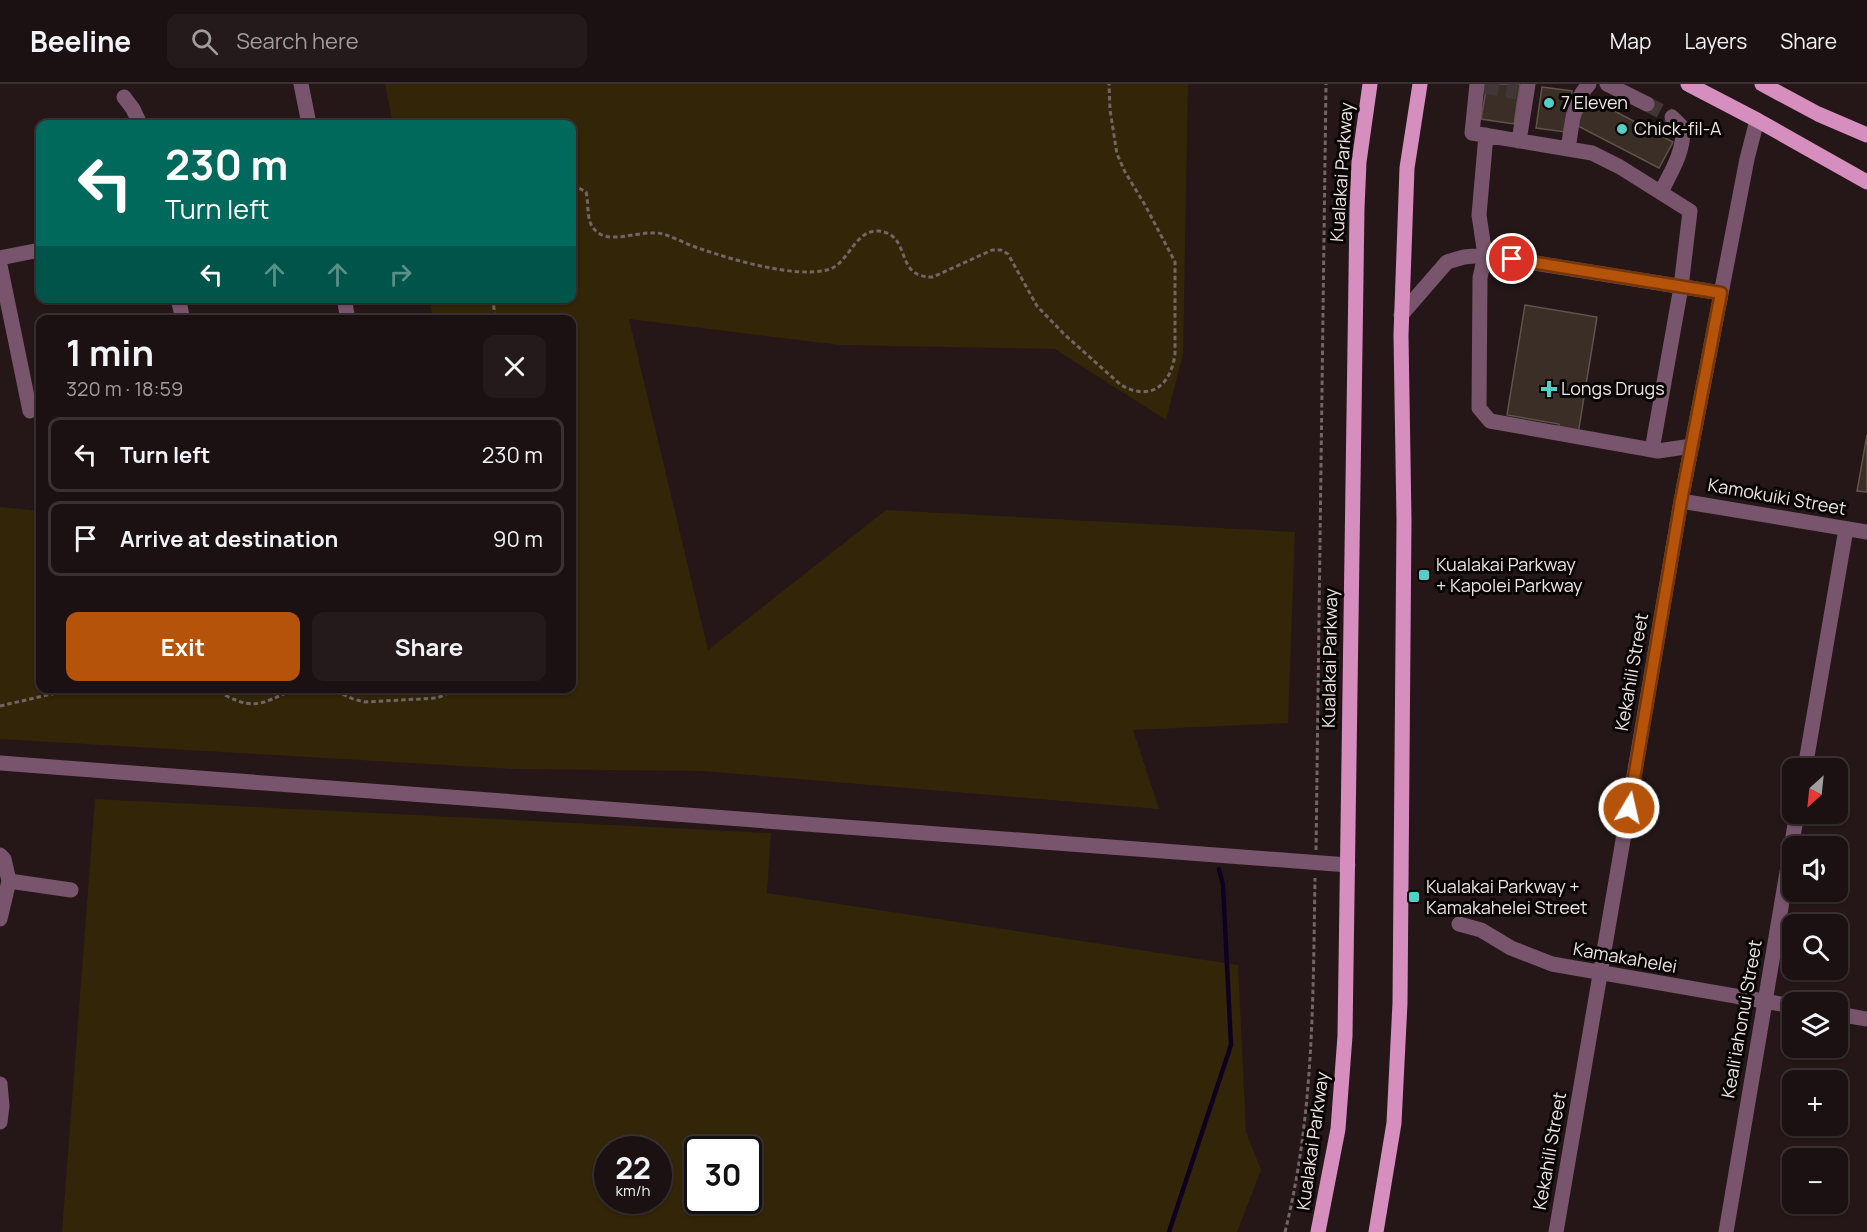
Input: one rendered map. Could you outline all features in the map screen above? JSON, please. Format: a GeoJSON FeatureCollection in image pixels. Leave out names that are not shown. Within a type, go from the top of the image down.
{"type":"FeatureCollection","features":[{"type":"Feature","properties":{"kind":"main road","name":"Kualakai Parkway"},"geometry":{"type":"LineString","coordinates":[[1318,1232],[1333,1162],[1342,1092],[1348,865],[1357,208],[1359,162],[1370,84]]}},
{"type":"Feature","properties":{"kind":"main road"},"geometry":{"type":"LineString","coordinates":[[1376,1232],[1394,1123],[1400,1003],[1404,520],[1401,315],[1407,168],[1420,84]]}},
{"type":"Feature","properties":{"kind":"main road"},"geometry":{"type":"LineString","coordinates":[[1688,84],[1867,182]]}},
{"type":"Feature","properties":{"kind":"main road"},"geometry":{"type":"LineString","coordinates":[[1762,84],[1818,114],[1867,135]]}},
{"type":"Feature","properties":{"kind":"street"},"geometry":{"type":"LineString","coordinates":[[301,84],[308,120]]}},
{"type":"Feature","properties":{"kind":"street"},"geometry":{"type":"LineString","coordinates":[[1568,149],[1574,110],[1589,84]]}},
{"type":"Feature","properties":{"kind":"street"},"geometry":{"type":"LineString","coordinates":[[1607,84],[1647,104]]}},
{"type":"Feature","properties":{"kind":"street"},"geometry":{"type":"LineString","coordinates":[[1479,85],[1472,133],[1592,153],[1620,167],[1690,211],[1681,287],[1652,450]]}},
{"type":"Feature","properties":{"kind":"street"},"geometry":{"type":"LineString","coordinates":[[1519,141],[1524,90]]}},
{"type":"Feature","properties":{"kind":"street"},"geometry":{"type":"LineString","coordinates":[[124,97],[138,120]]}},
{"type":"Feature","properties":{"kind":"street"},"geometry":{"type":"LineString","coordinates":[[1660,192],[1680,154],[1684,140],[1683,128],[1672,117]]}},
{"type":"Feature","properties":{"kind":"street","name":"Kekahili Street"},"geometry":{"type":"LineString","coordinates":[[1556,1232],[1681,501],[1747,159],[1757,120]]}},
{"type":"Feature","properties":{"kind":"street"},"geometry":{"type":"LineString","coordinates":[[1486,135],[1479,214],[1485,255],[1480,278],[1479,408],[1490,421],[1652,450],[1692,446]]}},
{"type":"Feature","properties":{"kind":"street"},"geometry":{"type":"LineString","coordinates":[[0,258],[36,251]]}},
{"type":"Feature","properties":{"kind":"street"},"geometry":{"type":"LineString","coordinates":[[1401,315],[1447,262],[1464,257],[1485,255],[1721,293]]}},
{"type":"Feature","properties":{"kind":"street"},"geometry":{"type":"LineString","coordinates":[[0,265],[30,411]]}},
{"type":"Feature","properties":{"kind":"street","name":"Kamokuiki Street"},"geometry":{"type":"LineString","coordinates":[[1681,501],[1867,532]]}},
{"type":"Feature","properties":{"kind":"street"},"geometry":{"type":"LineString","coordinates":[[1807,758],[1846,529]]}},
{"type":"Feature","properties":{"kind":"street"},"geometry":{"type":"LineString","coordinates":[[0,763],[1348,865]]}},
{"type":"Feature","properties":{"kind":"street","name":"Keali'iahonui Street"},"geometry":{"type":"LineString","coordinates":[[1726,1232],[1795,824]]}},
{"type":"Feature","properties":{"kind":"street"},"geometry":{"type":"LineString","coordinates":[[0,855],[4,859],[5,889],[0,918]]}},
{"type":"Feature","properties":{"kind":"street"},"geometry":{"type":"LineString","coordinates":[[5,889],[71,890]]}},
{"type":"Feature","properties":{"kind":"street","name":"Kamakahelei"},"geometry":{"type":"LineString","coordinates":[[1459,924],[1481,930],[1531,957],[1552,964],[1782,1005]]}},
{"type":"Feature","properties":{"kind":"street"},"geometry":{"type":"LineString","coordinates":[[1848,1016],[1867,1019]]}},
{"type":"Feature","properties":{"kind":"street"},"geometry":{"type":"LineString","coordinates":[[0,1084],[2,1106],[0,1122]]}},
{"type":"Feature","properties":{"kind":"path"},"geometry":{"type":"LineString","coordinates":[[576,188],[586,192],[588,220],[591,226],[603,235],[621,236],[650,232],[663,234],[700,249],[771,267],[812,272],[834,268],[841,263],[864,234],[873,231],[891,235],[898,241],[911,271],[924,277],[933,277],[992,250],[1001,250],[1008,254],[1037,306],[1064,334],[1121,385],[1130,390],[1147,393],[1163,383],[1173,368],[1175,262],[1117,154],[1111,121],[1109,84]]}},
{"type":"Feature","properties":{"kind":"path"},"geometry":{"type":"LineString","coordinates":[[1285,1232],[1303,1141],[1312,1044],[1326,84]]}},
{"type":"Feature","properties":{"kind":"path"},"geometry":{"type":"LineString","coordinates":[[0,706],[56,693]]}},
{"type":"Feature","properties":{"kind":"path"},"geometry":{"type":"LineString","coordinates":[[222,693],[235,700],[260,705],[286,693]]}},
{"type":"Feature","properties":{"kind":"path"},"geometry":{"type":"LineString","coordinates":[[340,693],[365,702],[437,698],[448,693]]}},
{"type":"Feature","properties":{"kind":"shaded area"},"geometry":{"type":"Polygon","coordinates":[[[385,84],[1188,84],[1183,354],[1166,420],[1055,349],[840,345],[629,319],[708,650],[886,510],[1295,532],[1288,723],[1133,730],[1159,809],[702,771],[514,769],[0,739],[0,507],[36,511],[36,693],[576,693],[576,315],[432,315],[430,303],[576,303],[576,120],[392,120],[385,84]]]}},
{"type":"Feature","properties":{"kind":"shaded area"},"geometry":{"type":"Polygon","coordinates":[[[95,799],[771,833],[767,893],[1238,965],[1246,1132],[1261,1170],[1237,1232],[62,1232],[95,799]]]}},
{"type":"Feature","properties":{"kind":"building"},"geometry":{"type":"Polygon","coordinates":[[[1487,84],[1520,84],[1514,124],[1481,119],[1487,84]]]}},
{"type":"Feature","properties":{"kind":"building"},"geometry":{"type":"Polygon","coordinates":[[[1542,87],[1572,91],[1566,132],[1536,128],[1542,87]]]}},
{"type":"Feature","properties":{"kind":"building"},"geometry":{"type":"Polygon","coordinates":[[[1590,98],[1673,142],[1659,168],[1576,125],[1590,98]]]}},
{"type":"Feature","properties":{"kind":"building"},"geometry":{"type":"Polygon","coordinates":[[[1525,305],[1597,317],[1578,434],[1558,431],[1559,424],[1507,415],[1525,305]]]}},
{"type":"Feature","properties":{"kind":"building"},"geometry":{"type":"Polygon","coordinates":[[[1867,435],[1867,492],[1857,491],[1867,435]]]}},
{"type":"Feature","properties":{"kind":"waterway"},"geometry":{"type":"LineString","coordinates":[[1169,1232],[1231,1045],[1223,885],[1219,869]]}},
{"type":"Feature","properties":{"kind":"tunnel"},"geometry":{"type":"LineString","coordinates":[[1484,86],[1517,92]]}},
{"type":"Feature","properties":{"kind":"tunnel"},"geometry":{"type":"LineString","coordinates":[[1647,104],[1672,117]]}},
{"type":"Feature","properties":{"kind":"place","name":"7 Eleven"},"geometry":{"type":"Point","coordinates":[1549,103]}},
{"type":"Feature","properties":{"kind":"place","name":"Chick-fil-A"},"geometry":{"type":"Point","coordinates":[1622,129]}},
{"type":"Feature","properties":{"kind":"place","name":"Longs Drugs"},"geometry":{"type":"Point","coordinates":[1549,389]}},
{"type":"Feature","properties":{"kind":"place","name":"Kualakai Parkway + Kapolei Parkway"},"geometry":{"type":"Point","coordinates":[1424,575]}},
{"type":"Feature","properties":{"kind":"place","name":"Kualakai Parkway + Kamakahelei Street"},"geometry":{"type":"Point","coordinates":[1414,897]}},
{"type":"Feature","properties":{"kind":"route"},"geometry":{"type":"LineString","coordinates":[[1512,259],[1721,293],[1681,501],[1629,808]]}}]}
